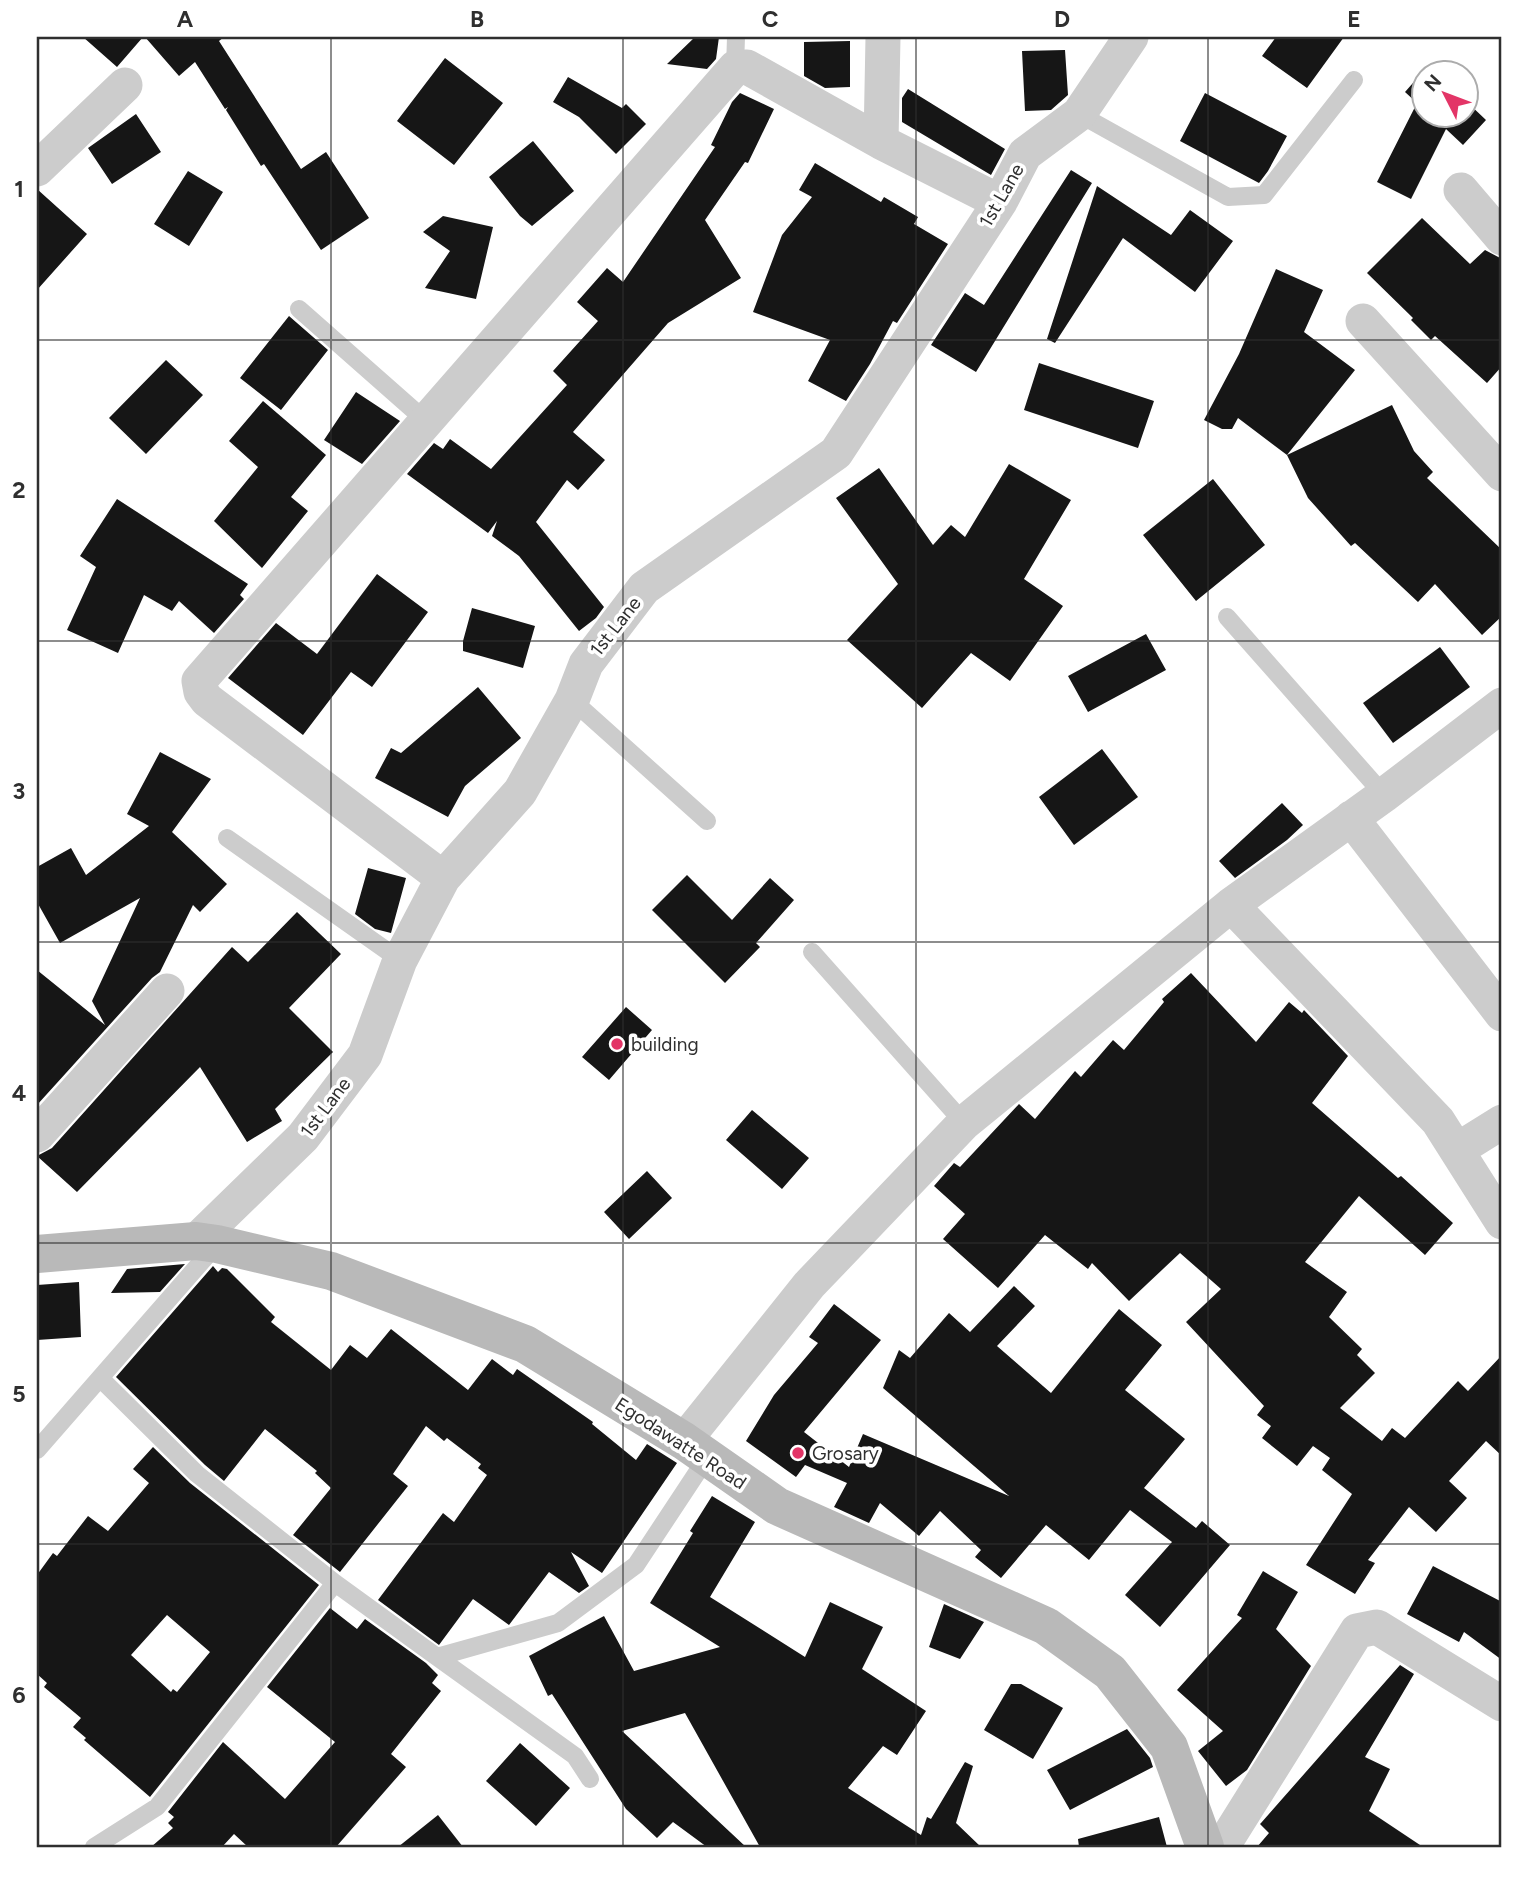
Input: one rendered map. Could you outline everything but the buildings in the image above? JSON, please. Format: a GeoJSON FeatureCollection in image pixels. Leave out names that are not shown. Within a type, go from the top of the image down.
{"type":"FeatureCollection","features":[{"type":"Feature","properties":{"kind":"street"},"geometry":{"type":"LineString","coordinates":[[881,142],[883,37]]}},
{"type":"Feature","properties":{"kind":"street","name":"1st Lane"},"geometry":{"type":"LineString","coordinates":[[207,1243],[303,1137],[365,1055],[400,960],[443,878],[520,792],[572,700],[586,664],[644,589],[836,453],[1000,202],[1025,154],[1079,114],[1131,37]]}},
{"type":"Feature","properties":{"kind":"street"},"geometry":{"type":"LineString","coordinates":[[443,878],[207,700],[201,692],[199,681],[426,421],[735,52],[747,67],[881,142],[1000,202]]}},
{"type":"Feature","properties":{"kind":"street"},"geometry":{"type":"LineString","coordinates":[[37,169],[125,85]]}},
{"type":"Feature","properties":{"kind":"street"},"geometry":{"type":"LineString","coordinates":[[1461,191],[1502,238]]}},
{"type":"Feature","properties":{"kind":"street"},"geometry":{"type":"LineString","coordinates":[[1363,321],[1502,474]]}},
{"type":"Feature","properties":{"kind":"street"},"geometry":{"type":"LineString","coordinates":[[695,1450],[809,1284],[964,1123],[1231,905],[1384,795],[1502,705]]}},
{"type":"Feature","properties":{"kind":"street"},"geometry":{"type":"LineString","coordinates":[[1351,818],[1502,1014]]}},
{"type":"Feature","properties":{"kind":"street"},"geometry":{"type":"LineString","coordinates":[[1231,905],[1437,1121],[1502,1222]]}},
{"type":"Feature","properties":{"kind":"street"},"geometry":{"type":"LineString","coordinates":[[37,1135],[167,991]]}},
{"type":"Feature","properties":{"kind":"street"},"geometry":{"type":"LineString","coordinates":[[1457,1150],[1502,1122]]}},
{"type":"Feature","properties":{"kind":"street","name":"Egodawatte Road"},"geometry":{"type":"LineString","coordinates":[[37,1254],[207,1243],[331,1271],[525,1344],[695,1450],[777,1506],[1046,1626],[1110,1672],[1168,1746],[1205,1847]]}},
{"type":"Feature","properties":{"kind":"street"},"geometry":{"type":"LineString","coordinates":[[1222,1847],[1357,1631],[1377,1627],[1502,1704]]}},
{"type":"Feature","properties":{"kind":"lane"},"geometry":{"type":"LineString","coordinates":[[1079,114],[1228,197],[1264,195],[1354,80]]}},
{"type":"Feature","properties":{"kind":"lane"},"geometry":{"type":"LineString","coordinates":[[299,309],[426,421]]}},
{"type":"Feature","properties":{"kind":"lane"},"geometry":{"type":"LineString","coordinates":[[1227,617],[1384,795]]}},
{"type":"Feature","properties":{"kind":"lane"},"geometry":{"type":"LineString","coordinates":[[572,700],[707,821]]}},
{"type":"Feature","properties":{"kind":"lane"},"geometry":{"type":"LineString","coordinates":[[228,838],[400,960]]}},
{"type":"Feature","properties":{"kind":"lane"},"geometry":{"type":"LineString","coordinates":[[812,952],[964,1123]]}},
{"type":"Feature","properties":{"kind":"lane"},"geometry":{"type":"LineString","coordinates":[[37,1450],[100,1378],[207,1243]]}},
{"type":"Feature","properties":{"kind":"lane"},"geometry":{"type":"LineString","coordinates":[[100,1378],[197,1474],[335,1583],[575,1756],[590,1779]]}},
{"type":"Feature","properties":{"kind":"lane"},"geometry":{"type":"LineString","coordinates":[[437,1657],[558,1623],[636,1564],[695,1450]]}},
{"type":"Feature","properties":{"kind":"lane"},"geometry":{"type":"LineString","coordinates":[[94,1847],[157,1807],[335,1583]]}},
{"type":"Feature","properties":{"kind":"place","name":"building"},"geometry":{"type":"Point","coordinates":[617,1044]}},
{"type":"Feature","properties":{"kind":"place","name":"Grosary"},"geometry":{"type":"Point","coordinates":[798,1453]}}]}
